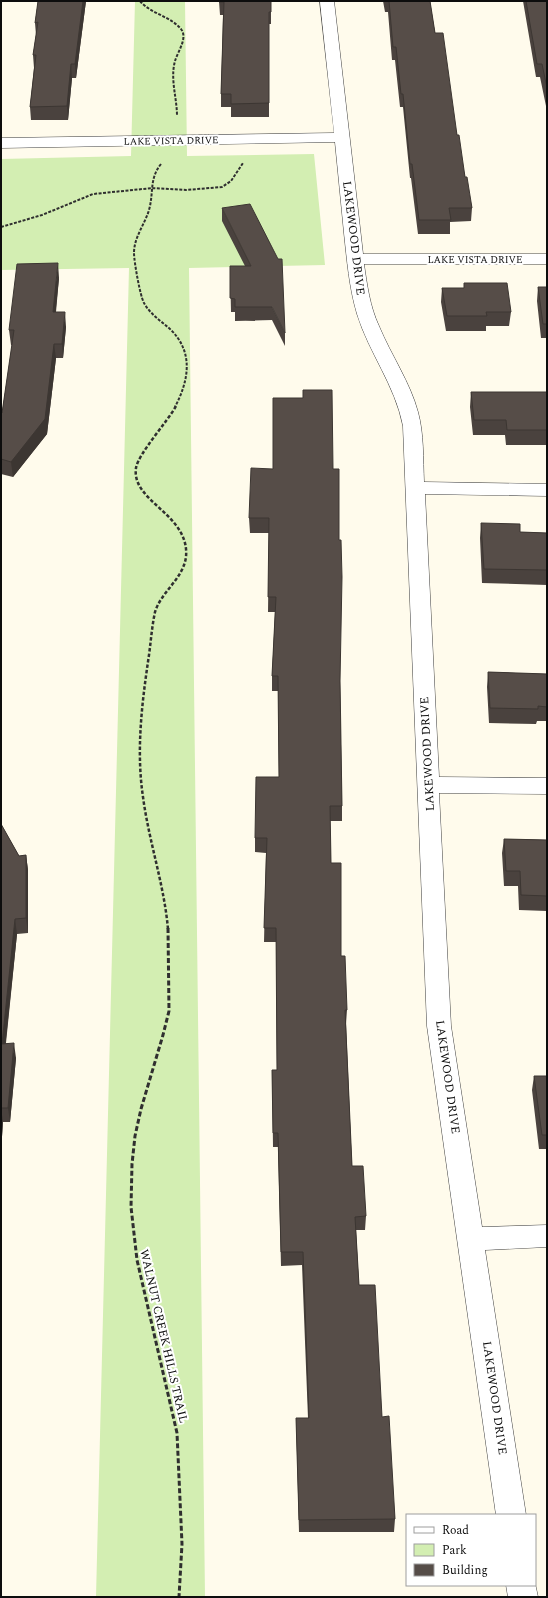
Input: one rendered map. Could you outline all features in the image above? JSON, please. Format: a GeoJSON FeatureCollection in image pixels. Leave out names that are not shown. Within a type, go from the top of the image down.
{"type":"FeatureCollection","features":[{"type":"Feature","properties":{"kind":"street","name":"LAKEWOOD DRIVE"},"geometry":{"type":"LineString","coordinates":[[327,1],[355,259],[360,292],[372,332],[404,394],[409,409],[412,426],[439,1026],[472,1239],[511,1514]]}},
{"type":"Feature","properties":{"kind":"street","name":"LAKE VISTA DRIVE"},"geometry":{"type":"LineString","coordinates":[[1,143],[342,137]]}},
{"type":"Feature","properties":{"kind":"street","name":"LAKE VISTA DRIVE"},"geometry":{"type":"LineString","coordinates":[[355,259],[547,259]]}},
{"type":"Feature","properties":{"kind":"street"},"geometry":{"type":"LineString","coordinates":[[415,488],[547,490]]}},
{"type":"Feature","properties":{"kind":"street"},"geometry":{"type":"LineString","coordinates":[[429,785],[547,786]]}},
{"type":"Feature","properties":{"kind":"street"},"geometry":{"type":"LineString","coordinates":[[472,1239],[547,1236]]}},
{"type":"Feature","properties":{"kind":"street"},"geometry":{"type":"LineString","coordinates":[[521,1586],[523,1597]]}},
{"type":"Feature","properties":{"kind":"path"},"geometry":{"type":"LineString","coordinates":[[140,1],[152,12],[178,26],[182,30],[183,41],[175,60],[173,71],[177,117]]}},
{"type":"Feature","properties":{"kind":"path","name":"WALNUT CREEK HILLS TRAIL"},"geometry":{"type":"LineString","coordinates":[[165,161],[157,168],[153,177],[154,188],[148,217],[134,246],[133,256],[137,267],[140,296],[146,307],[181,340],[186,356],[187,370],[183,388],[174,411],[139,460],[135,472],[138,484],[147,497],[163,508],[176,522],[185,539],[186,554],[183,567],[176,580],[163,597],[155,611],[142,702],[140,766],[142,803],[164,894],[169,928],[170,965],[168,1013],[144,1098],[130,1170],[134,1250],[144,1298],[176,1419],[182,1530],[181,1580],[179,1597]]}},
{"type":"Feature","properties":{"kind":"path"},"geometry":{"type":"LineString","coordinates":[[1,227],[42,215],[73,200],[93,194],[154,188],[186,190],[222,187],[231,181],[244,162]]}},
{"type":"Feature","properties":{"kind":"green space"},"geometry":{"type":"Polygon","coordinates":[[[135,1],[185,1],[187,156],[314,154],[325,265],[189,268],[205,1597],[96,1597],[129,268],[1,270],[1,159],[131,156],[135,1]]]}},
{"type":"Feature","properties":{"kind":"building"},"geometry":{"type":"Polygon","coordinates":[[[38,1],[83,1],[75,64],[71,64],[67,106],[30,107],[36,55],[33,55],[38,22],[35,23],[38,1]]]}},
{"type":"Feature","properties":{"kind":"building"},"geometry":{"type":"Polygon","coordinates":[[[219,1],[271,1],[271,12],[269,12],[269,103],[231,104],[231,94],[221,94],[224,2],[219,1]]]}},
{"type":"Feature","properties":{"kind":"building"},"geometry":{"type":"Polygon","coordinates":[[[389,1],[430,1],[435,33],[443,33],[457,135],[459,135],[465,177],[467,177],[472,208],[449,208],[451,220],[419,220],[412,164],[410,164],[403,94],[401,94],[396,47],[393,47],[389,1]]]}},
{"type":"Feature","properties":{"kind":"building"},"geometry":{"type":"Polygon","coordinates":[[[526,1],[547,1],[547,88],[542,64],[537,64],[526,1]]]}},
{"type":"Feature","properties":{"kind":"building"},"geometry":{"type":"Polygon","coordinates":[[[250,204],[278,259],[282,259],[285,333],[272,307],[235,307],[235,299],[230,298],[230,266],[251,266],[222,208],[250,204]]]}},
{"type":"Feature","properties":{"kind":"building"},"geometry":{"type":"Polygon","coordinates":[[[58,263],[53,312],[65,312],[62,344],[54,344],[45,419],[11,462],[1,459],[1,414],[14,330],[9,330],[17,264],[58,263]]]}},
{"type":"Feature","properties":{"kind":"building"},"geometry":{"type":"Polygon","coordinates":[[[464,283],[507,283],[511,312],[486,312],[487,316],[447,316],[442,288],[464,288],[464,283]]]}},
{"type":"Feature","properties":{"kind":"building"},"geometry":{"type":"Polygon","coordinates":[[[538,287],[547,287],[547,324],[543,324],[538,287]]]}},
{"type":"Feature","properties":{"kind":"building"},"geometry":{"type":"Polygon","coordinates":[[[303,390],[332,390],[333,469],[339,469],[339,540],[341,540],[342,577],[340,681],[342,806],[330,806],[331,863],[341,863],[341,956],[345,956],[347,1010],[345,1010],[352,1166],[363,1166],[366,1216],[355,1217],[359,1285],[375,1285],[382,1417],[389,1416],[395,1519],[299,1520],[296,1418],[309,1418],[303,1252],[281,1252],[278,1133],[273,1133],[272,1070],[277,1070],[276,928],[264,928],[267,838],[255,838],[256,777],[279,777],[278,676],[272,676],[276,597],[268,597],[269,518],[249,518],[251,468],[273,469],[273,398],[303,398],[303,390]]]}},
{"type":"Feature","properties":{"kind":"building"},"geometry":{"type":"Polygon","coordinates":[[[471,392],[547,392],[547,430],[507,430],[506,420],[474,420],[471,392]]]}},
{"type":"Feature","properties":{"kind":"building"},"geometry":{"type":"Polygon","coordinates":[[[481,523],[520,524],[520,532],[547,533],[547,570],[484,569],[481,523]]]}},
{"type":"Feature","properties":{"kind":"building"},"geometry":{"type":"Polygon","coordinates":[[[488,672],[547,674],[547,707],[538,706],[538,709],[490,708],[488,672]]]}},
{"type":"Feature","properties":{"kind":"building"},"geometry":{"type":"Polygon","coordinates":[[[1,824],[19,856],[26,855],[26,918],[15,919],[2,1044],[14,1043],[8,1108],[1,1108],[1,824]]]}},
{"type":"Feature","properties":{"kind":"building"},"geometry":{"type":"Polygon","coordinates":[[[504,839],[547,840],[547,896],[521,895],[520,871],[506,871],[504,839]]]}},
{"type":"Feature","properties":{"kind":"building"},"geometry":{"type":"Polygon","coordinates":[[[534,1076],[547,1076],[547,1135],[542,1135],[534,1076]]]}}]}
